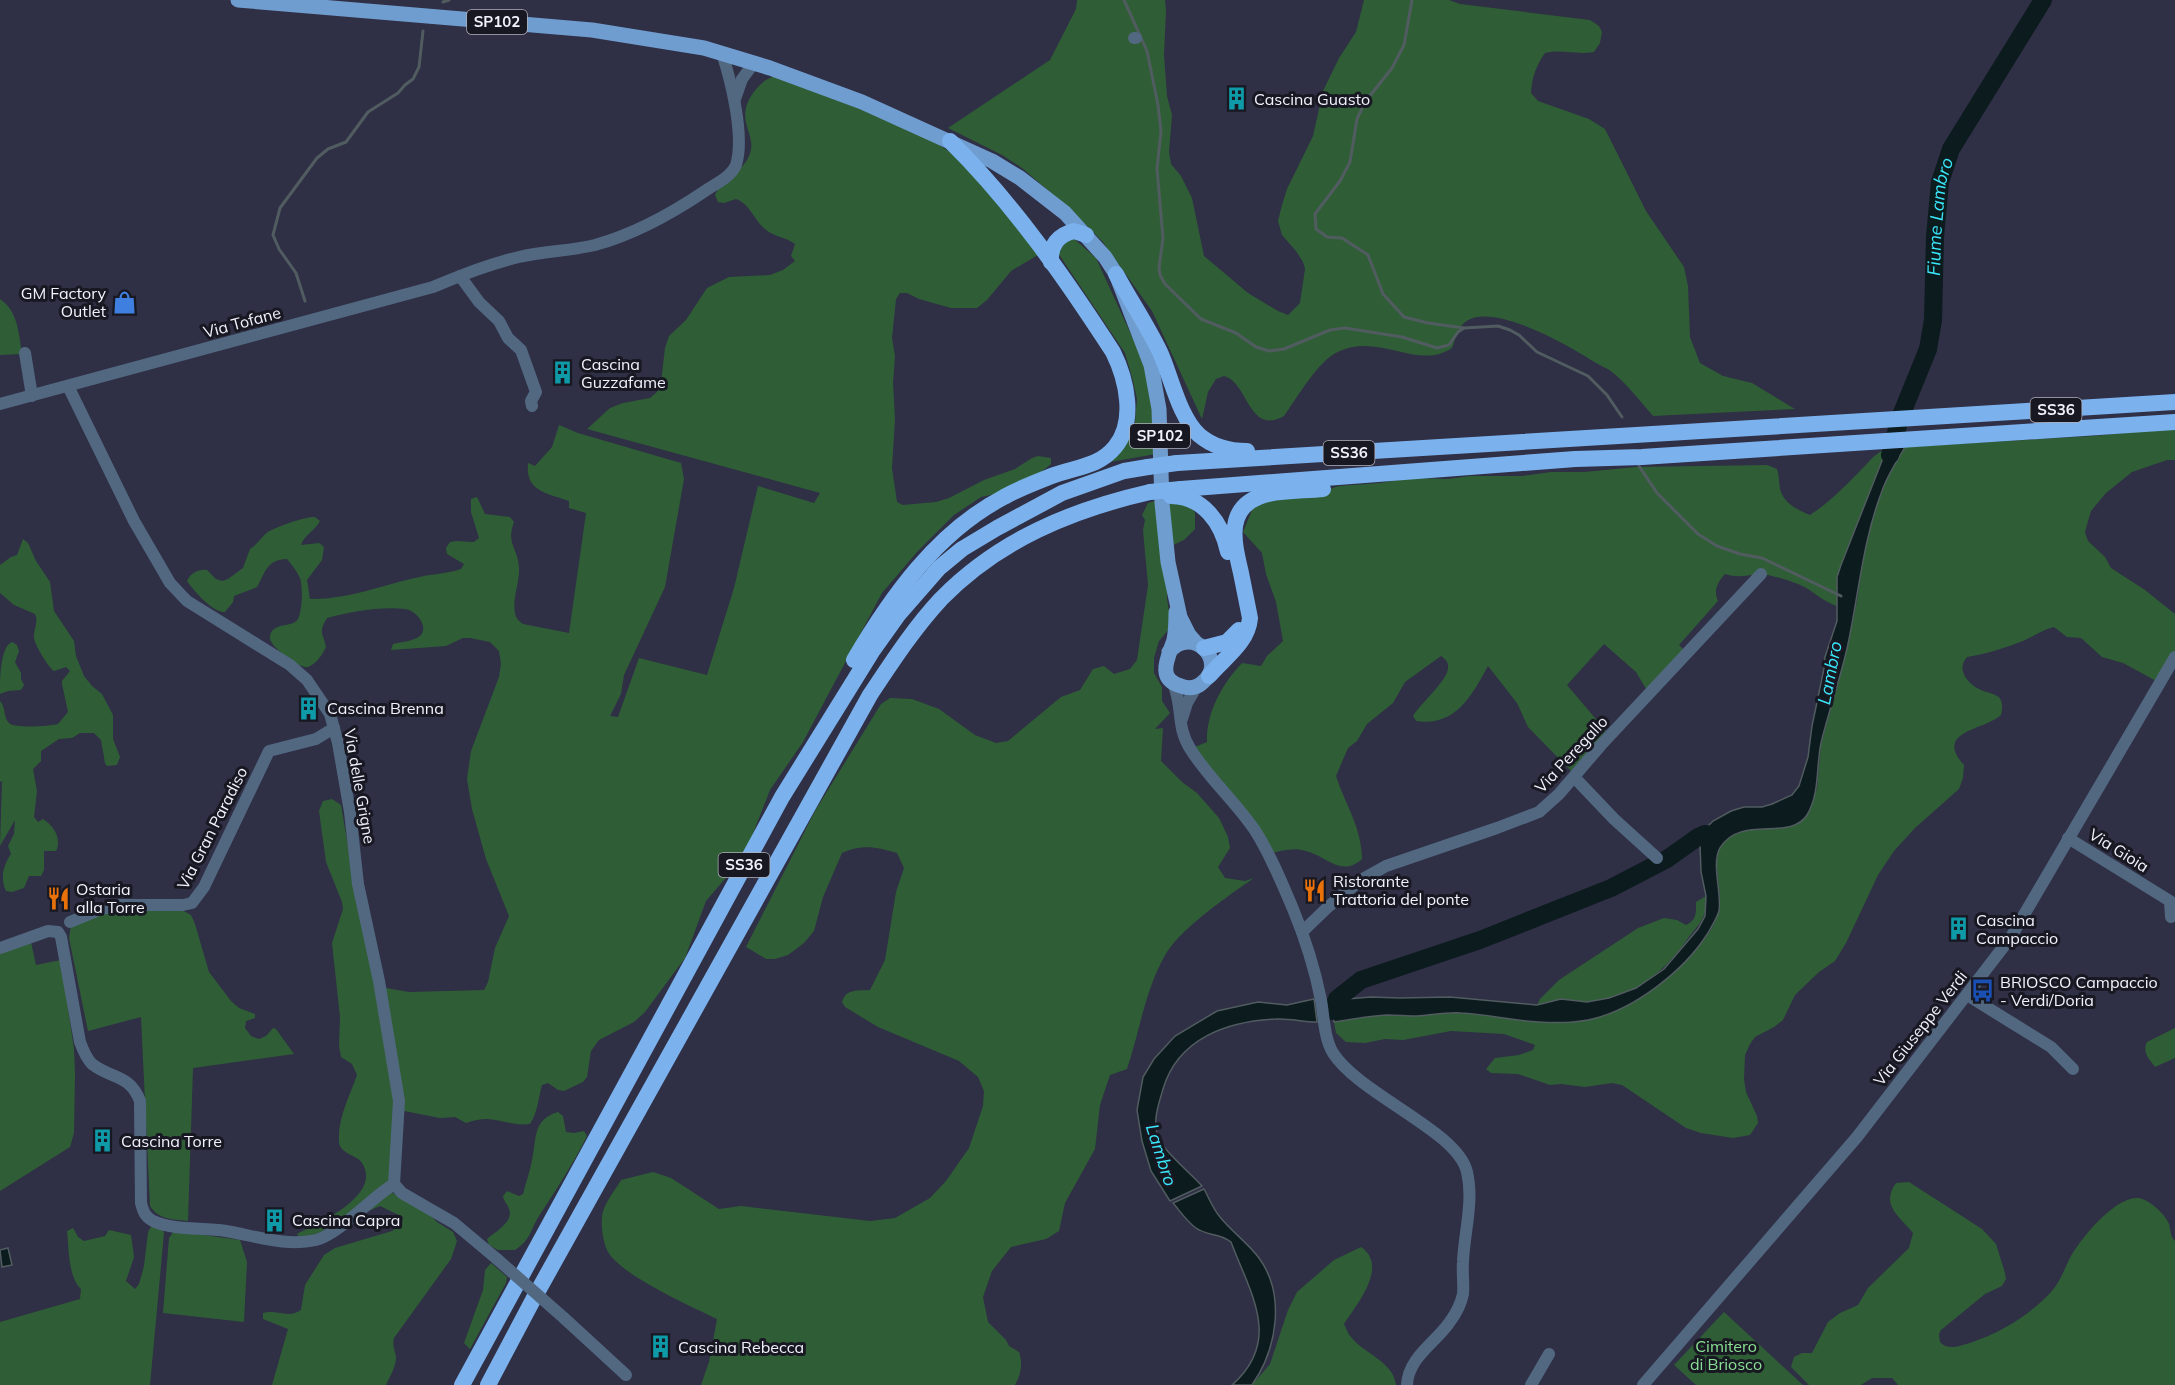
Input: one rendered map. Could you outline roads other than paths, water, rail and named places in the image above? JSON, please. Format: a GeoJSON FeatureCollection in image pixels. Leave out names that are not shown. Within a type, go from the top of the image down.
{"type":"FeatureCollection","features":[{"type":"Feature","properties":{"kind":"highway"},"geometry":{"type":"LineString","coordinates":[[782,797],[837,690],[871,632],[904,584],[935,549],[967,520],[1004,497],[1051,476],[1094,464],[1113,449],[1122,437],[1128,422],[1125,388],[1120,366],[1106,342],[1051,262],[996,190],[950,141]]}},
{"type":"Feature","properties":{"kind":"highway"},"geometry":{"type":"LineString","coordinates":[[1051,262],[1053,246],[1061,236],[1074,231],[1086,235]]}},
{"type":"Feature","properties":{"kind":"highway"},"geometry":{"type":"LineString","coordinates":[[1116,274],[1159,351],[1188,420],[1198,434],[1211,444],[1228,450],[1245,452],[1440,442],[1521,443]]}},
{"type":"Feature","properties":{"kind":"highway","name":"SS36"},"geometry":{"type":"LineString","coordinates":[[462,1385],[782,797],[873,650],[912,597],[939,568],[971,544],[1062,493],[1124,471],[1148,466],[2175,402]]}},
{"type":"Feature","properties":{"kind":"highway","name":"SS36"},"geometry":{"type":"LineString","coordinates":[[488,1385],[540,1287],[865,705],[905,643],[953,587],[1021,537],[1073,513],[1117,500],[1175,493],[1445,468],[1761,450],[2175,422]]}},
{"type":"Feature","properties":{"kind":"highway"},"geometry":{"type":"LineString","coordinates":[[1203,681],[1241,642],[1250,626],[1233,539],[1236,520],[1248,503],[1266,495],[1388,480],[1445,468]]}},
{"type":"Feature","properties":{"kind":"highway"},"geometry":{"type":"LineString","coordinates":[[1175,493],[1192,500],[1208,512],[1221,529],[1241,612],[1239,631],[1227,642],[1200,646]]}},
{"type":"Feature","properties":{"kind":"main road","name":"SP102"},"geometry":{"type":"LineString","coordinates":[[238,0],[592,30],[704,48],[754,63],[862,102],[992,160],[1020,178],[1059,208],[1086,235],[1116,274],[1151,365],[1157,388],[1162,502],[1175,604],[1176,629],[1169,652]]}},
{"type":"Feature","properties":{"kind":"main road","name":"SP102"},"geometry":{"type":"LineString","coordinates":[[1175,604],[1184,627],[1200,646]]}},
{"type":"Feature","properties":{"kind":"main road"},"geometry":{"type":"LineString","coordinates":[[1190,642],[1200,646],[1211,661],[1203,681],[1184,687],[1172,681],[1165,664],[1169,652],[1178,644],[1190,642]]}},
{"type":"Feature","properties":{"kind":"street","name":"Via Tofane"},"geometry":{"type":"LineString","coordinates":[[0,404],[433,287],[518,257],[601,242],[641,229],[727,177],[735,167],[739,148],[735,100],[722,53]]}},
{"type":"Feature","properties":{"kind":"street","name":"Via Tofane"},"geometry":{"type":"LineString","coordinates":[[735,100],[742,79],[754,63]]}},
{"type":"Feature","properties":{"kind":"street"},"geometry":{"type":"LineString","coordinates":[[460,276],[479,302],[499,321],[508,338],[521,350],[536,392],[531,401],[532,406]]}},
{"type":"Feature","properties":{"kind":"street"},"geometry":{"type":"LineString","coordinates":[[26,353],[32,396]]}},
{"type":"Feature","properties":{"kind":"street","name":"Via delle Grigne"},"geometry":{"type":"LineString","coordinates":[[69,386],[134,521],[170,583],[187,601],[290,665],[307,680],[330,714],[350,812],[358,884],[379,981],[399,1101],[394,1184]]}},
{"type":"Feature","properties":{"kind":"street","name":"Via Peregallo"},"geometry":{"type":"LineString","coordinates":[[1302,932],[1361,880],[1386,866],[1539,812],[1559,794],[1601,745],[1761,574]]}},
{"type":"Feature","properties":{"kind":"street","name":"Via Giuseppe Verdi"},"geometry":{"type":"LineString","coordinates":[[1643,1385],[1857,1137],[2011,937],[2175,657]]}},
{"type":"Feature","properties":{"kind":"street"},"geometry":{"type":"LineString","coordinates":[[1172,681],[1178,695],[1181,729],[1190,749],[1255,832],[1277,869],[1302,932],[1321,998],[1332,1052],[1345,1068],[1362,1082],[1443,1139],[1458,1154],[1467,1170],[1468,1218],[1462,1263],[1462,1296],[1449,1323],[1418,1357],[1410,1370],[1407,1385]]}},
{"type":"Feature","properties":{"kind":"street"},"geometry":{"type":"LineString","coordinates":[[1181,729],[1184,712],[1203,681]]}},
{"type":"Feature","properties":{"kind":"street","name":"Via Gran Paradiso"},"geometry":{"type":"LineString","coordinates":[[70,922],[118,905],[192,903],[204,887],[269,751],[316,739],[334,728]]}},
{"type":"Feature","properties":{"kind":"street"},"geometry":{"type":"LineString","coordinates":[[1574,777],[1614,819],[1657,858]]}},
{"type":"Feature","properties":{"kind":"street","name":"Via Gioia"},"geometry":{"type":"LineString","coordinates":[[2068,838],[2170,901],[2172,917]]}},
{"type":"Feature","properties":{"kind":"street"},"geometry":{"type":"LineString","coordinates":[[0,948],[48,931],[58,932],[61,937],[80,1042],[85,1054],[91,1063],[125,1080],[136,1090],[140,1101],[141,1203],[144,1213],[151,1220],[168,1226],[224,1231],[285,1243],[317,1240],[335,1232],[377,1194],[394,1184],[402,1193],[454,1222],[626,1375]]}},
{"type":"Feature","properties":{"kind":"street"},"geometry":{"type":"LineString","coordinates":[[1967,994],[2051,1047],[2073,1069]]}},
{"type":"Feature","properties":{"kind":"street"},"geometry":{"type":"LineString","coordinates":[[1531,1385],[1549,1354]]}},
{"type":"Feature","properties":{"kind":"water"},"geometry":{"type":"Polygon","coordinates":[[[1905,447],[1884,485],[1870,528],[1848,644],[1819,752],[1816,789],[1811,807],[1799,823],[1789,827],[1740,832],[1729,838],[1720,848],[1716,862],[1719,911],[1708,933],[1685,961],[1671,975],[1639,999],[1605,1015],[1588,1020],[1539,1022],[1444,1013],[1417,1016],[1381,1015],[1334,1022],[1329,997],[1347,999],[1450,997],[1537,1005],[1561,999],[1587,1002],[1609,998],[1636,988],[1664,969],[1698,929],[1705,916],[1706,896],[1701,872],[1700,844],[1703,831],[1713,821],[1731,811],[1772,804],[1792,795],[1799,786],[1808,757],[1825,657],[1837,621],[1837,577],[1887,448],[1905,447]]]}},
{"type":"Feature","properties":{"kind":"water"},"geometry":{"type":"Polygon","coordinates":[[[1314,999],[1317,1022],[1258,1020],[1223,1029],[1193,1045],[1170,1071],[1157,1111],[1157,1134],[1165,1148],[1202,1186],[1170,1201],[1151,1171],[1142,1141],[1137,1110],[1143,1077],[1154,1059],[1175,1036],[1217,1011],[1258,1002],[1287,1005],[1314,999]]]}},
{"type":"Feature","properties":{"kind":"water"},"geometry":{"type":"Polygon","coordinates":[[[1204,1189],[1220,1217],[1259,1258],[1273,1288],[1275,1322],[1272,1339],[1261,1371],[1252,1385],[1232,1385],[1247,1368],[1256,1351],[1259,1333],[1258,1316],[1253,1298],[1231,1242],[1196,1228],[1173,1203],[1204,1189]]]}},
{"type":"Feature","properties":{"kind":"water"},"geometry":{"type":"Polygon","coordinates":[[[8,1248],[12,1265],[2,1267],[0,1250],[8,1248]]]}},
{"type":"Feature","properties":{"kind":"waterway"},"geometry":{"type":"LineString","coordinates":[[443,2],[449,0]]}},
{"type":"Feature","properties":{"kind":"waterway"},"geometry":{"type":"LineString","coordinates":[[1124,0],[1147,51],[1158,105],[1161,131],[1157,169],[1163,238],[1160,275],[1165,284],[1201,319],[1236,333],[1256,347],[1269,351],[1284,349],[1330,330],[1345,328],[1402,337],[1437,348],[1449,345],[1458,332],[1464,328]]}},
{"type":"Feature","properties":{"kind":"waterway"},"geometry":{"type":"LineString","coordinates":[[1412,0],[1404,45],[1392,68],[1365,102],[1357,119],[1350,162],[1340,181],[1315,214],[1316,229],[1327,237],[1342,238],[1368,255],[1383,294],[1404,317],[1464,328],[1498,326],[1510,330],[1519,335],[1537,352],[1588,376],[1607,395],[1622,417]]}},
{"type":"Feature","properties":{"kind":"waterway","name":"Fiume Lambro"},"geometry":{"type":"LineString","coordinates":[[1890,455],[1900,418],[1928,349],[1933,320],[1935,237],[1940,182],[1951,149],[2043,0]]}},
{"type":"Feature","properties":{"kind":"waterway"},"geometry":{"type":"LineString","coordinates":[[305,301],[296,273],[279,249],[273,235],[280,208],[317,158],[328,149],[346,142],[368,112],[398,93],[413,79],[419,67],[423,31]]}},
{"type":"Feature","properties":{"kind":"waterway"},"geometry":{"type":"LineString","coordinates":[[1639,466],[1657,493],[1698,534],[1717,546],[1740,554],[1762,558],[1841,596]]}},
{"type":"Feature","properties":{"kind":"waterway","name":"Lambro"},"geometry":{"type":"LineString","coordinates":[[1332,1011],[1337,999],[1361,980],[1480,940],[1611,888],[1667,859],[1698,837],[1705,834],[1712,835]]}},
{"type":"Feature","properties":{"kind":"place","name":"Cascina Guasto"},"geometry":{"type":"Point","coordinates":[1236,99]}},
{"type":"Feature","properties":{"kind":"place","name":"GM Factory Outlet"},"geometry":{"type":"Point","coordinates":[124,302]}},
{"type":"Feature","properties":{"kind":"place","name":"Cascina Guzzafame"},"geometry":{"type":"Point","coordinates":[563,373]}},
{"type":"Feature","properties":{"kind":"place","name":"Cascina Brenna"},"geometry":{"type":"Point","coordinates":[309,708]}},
{"type":"Feature","properties":{"kind":"place","name":"Ristorante Trattoria del ponte"},"geometry":{"type":"Point","coordinates":[1315,890]}},
{"type":"Feature","properties":{"kind":"place","name":"Ostaria alla Torre"},"geometry":{"type":"Point","coordinates":[58,898]}},
{"type":"Feature","properties":{"kind":"place","name":"Cascina Campaccio"},"geometry":{"type":"Point","coordinates":[1958,929]}},
{"type":"Feature","properties":{"kind":"place","name":"BRIOSCO Campaccio - Verdi/Doria"},"geometry":{"type":"Point","coordinates":[1982,991]}},
{"type":"Feature","properties":{"kind":"place","name":"Cascina Torre"},"geometry":{"type":"Point","coordinates":[103,1141]}},
{"type":"Feature","properties":{"kind":"place","name":"Cascina Capra"},"geometry":{"type":"Point","coordinates":[274,1220]}},
{"type":"Feature","properties":{"kind":"place","name":"Cascina Rebecca"},"geometry":{"type":"Point","coordinates":[660,1347]}},
{"type":"Feature","properties":{"kind":"park label","name":"Cimitero di Briosco"},"geometry":{"type":"Point","coordinates":[1726,1355]}}]}
